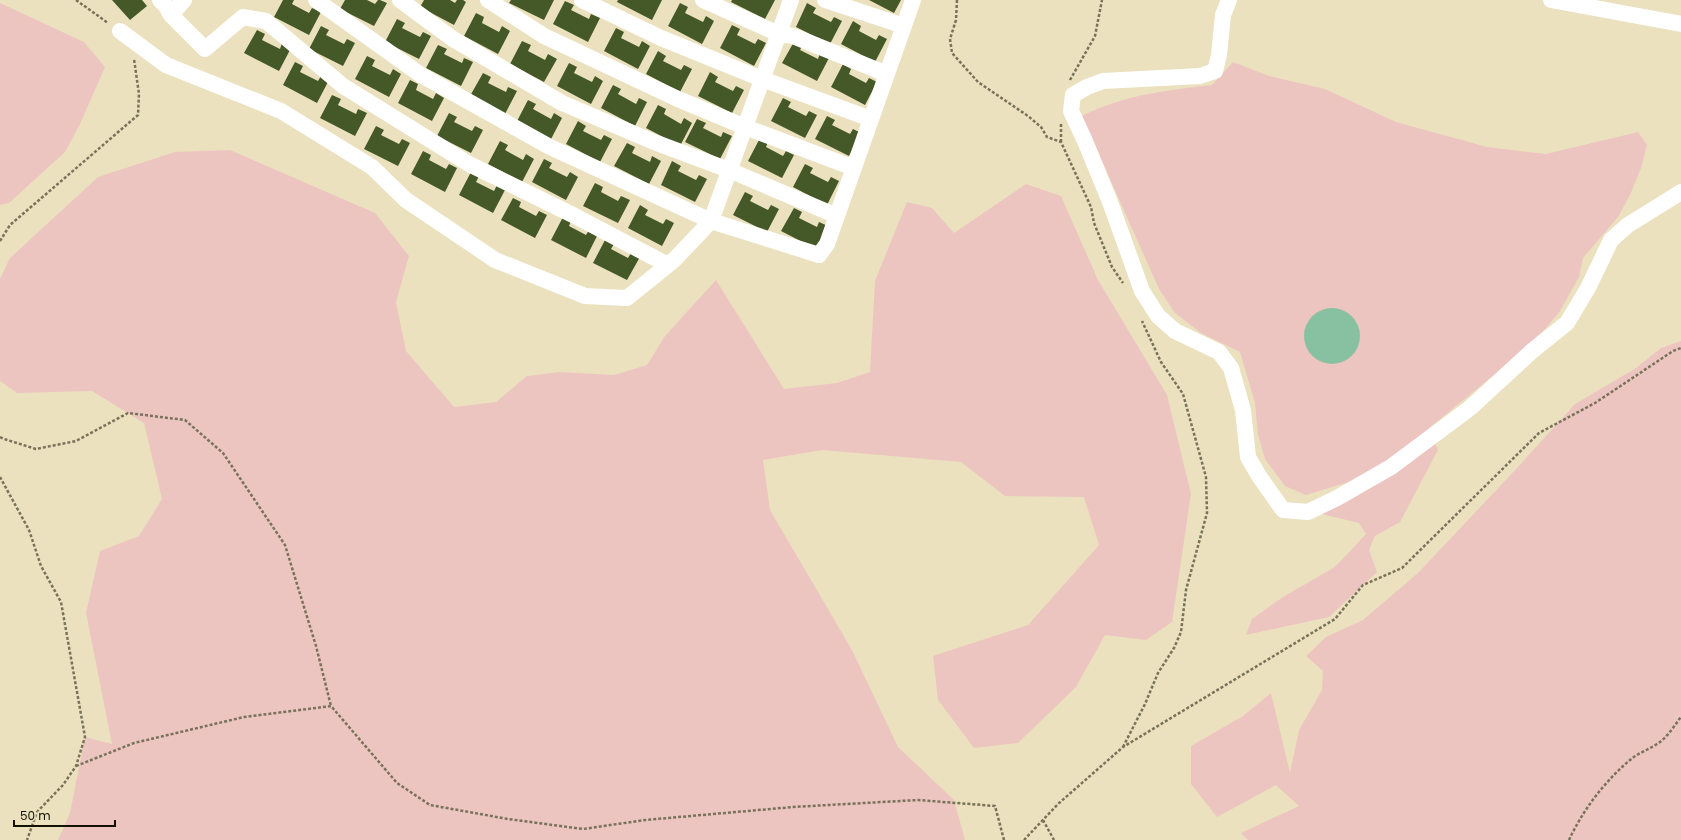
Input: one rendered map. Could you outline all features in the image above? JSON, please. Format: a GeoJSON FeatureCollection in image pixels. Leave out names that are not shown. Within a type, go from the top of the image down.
{"type":"FeatureCollection","features":[{"type":"Feature","properties":{"kind":"lane"},"geometry":{"type":"LineString","coordinates":[[160,0],[166,6],[171,15],[205,49],[243,17],[266,21],[343,86],[469,164],[668,265]]}},
{"type":"Feature","properties":{"kind":"lane"},"geometry":{"type":"LineString","coordinates":[[171,15],[184,0]]}},
{"type":"Feature","properties":{"kind":"lane"},"geometry":{"type":"LineString","coordinates":[[316,0],[421,75],[550,147],[711,221],[819,255],[827,244],[913,0]]}},
{"type":"Feature","properties":{"kind":"lane"},"geometry":{"type":"LineString","coordinates":[[400,0],[453,39],[562,103],[654,142],[729,170],[837,216]]}},
{"type":"Feature","properties":{"kind":"lane"},"geometry":{"type":"LineString","coordinates":[[488,0],[544,36],[678,99],[745,127],[854,168]]}},
{"type":"Feature","properties":{"kind":"lane"},"geometry":{"type":"LineString","coordinates":[[582,0],[661,38],[762,79],[871,119]]}},
{"type":"Feature","properties":{"kind":"lane"},"geometry":{"type":"LineString","coordinates":[[703,0],[779,34],[793,36],[887,74]]}},
{"type":"Feature","properties":{"kind":"lane"},"geometry":{"type":"LineString","coordinates":[[120,31],[166,65],[281,111],[372,167],[406,200],[495,260],[585,296],[628,298],[668,265],[711,221],[791,0]]}},
{"type":"Feature","properties":{"kind":"lane"},"geometry":{"type":"LineString","coordinates":[[825,0],[904,26]]}},
{"type":"Feature","properties":{"kind":"lane"},"geometry":{"type":"LineString","coordinates":[[1229,0],[1223,15],[1219,55],[1215,71],[1200,76],[1103,81],[1087,87],[1073,95],[1071,111],[1110,202],[1142,291],[1158,316],[1175,331],[1219,352],[1231,368],[1243,410],[1248,457],[1259,476],[1283,510],[1308,512],[1338,498],[1391,467],[1470,408],[1532,351],[1567,323],[1588,288],[1611,240],[1628,225],[1681,192]]}},
{"type":"Feature","properties":{"kind":"lane"},"geometry":{"type":"LineString","coordinates":[[1551,0],[1681,24]]}},
{"type":"Feature","properties":{"kind":"path"},"geometry":{"type":"LineString","coordinates":[[76,0],[120,31]]}},
{"type":"Feature","properties":{"kind":"path"},"geometry":{"type":"LineString","coordinates":[[957,0],[956,20],[950,39],[952,53],[978,82],[1028,116],[1041,127],[1047,137],[1061,142]]}},
{"type":"Feature","properties":{"kind":"path"},"geometry":{"type":"LineString","coordinates":[[1067,85],[1095,36],[1102,0]]}},
{"type":"Feature","properties":{"kind":"path"},"geometry":{"type":"LineString","coordinates":[[0,241],[10,225],[138,115],[139,94],[134,58]]}},
{"type":"Feature","properties":{"kind":"path"},"geometry":{"type":"LineString","coordinates":[[1060,120],[1061,142],[1091,207],[1094,223],[1112,267],[1125,286]]}},
{"type":"Feature","properties":{"kind":"path"},"geometry":{"type":"LineString","coordinates":[[1123,747],[1145,704],[1158,673],[1174,648],[1181,632],[1186,590],[1207,513],[1206,477],[1183,394],[1161,362],[1139,314]]}},
{"type":"Feature","properties":{"kind":"path"},"geometry":{"type":"LineString","coordinates":[[1024,840],[1058,804],[1123,747],[1335,619],[1363,585],[1402,568],[1539,433],[1595,403],[1673,351],[1681,348]]}},
{"type":"Feature","properties":{"kind":"path"},"geometry":{"type":"LineString","coordinates":[[0,437],[36,449],[76,441],[128,413],[185,420],[223,453],[285,544],[316,646],[331,706],[396,782],[430,805],[508,819],[583,829],[645,820],[793,807],[918,800],[995,806],[1004,840]]}},
{"type":"Feature","properties":{"kind":"path"},"geometry":{"type":"LineString","coordinates":[[0,477],[29,530],[41,566],[61,602],[85,736],[76,766],[63,785],[38,812],[27,840]]}},
{"type":"Feature","properties":{"kind":"path"},"geometry":{"type":"LineString","coordinates":[[76,766],[134,743],[236,719],[331,706]]}},
{"type":"Feature","properties":{"kind":"path"},"geometry":{"type":"LineString","coordinates":[[1569,840],[1577,823],[1596,796],[1631,759],[1658,743],[1671,730],[1681,716]]}},
{"type":"Feature","properties":{"kind":"path"},"geometry":{"type":"LineString","coordinates":[[1043,820],[1054,840]]}},
{"type":"Feature","properties":{"kind":"shaded area"},"geometry":{"type":"Polygon","coordinates":[[[0,3],[84,42],[105,67],[80,124],[65,152],[9,203],[0,205],[0,3]]]}},
{"type":"Feature","properties":{"kind":"shaded area"},"geometry":{"type":"Polygon","coordinates":[[[1233,62],[1269,76],[1325,89],[1396,122],[1487,147],[1546,154],[1638,132],[1647,145],[1641,168],[1630,195],[1618,217],[1583,258],[1579,277],[1560,311],[1545,329],[1505,366],[1429,428],[1438,450],[1400,522],[1375,536],[1369,550],[1377,572],[1329,617],[1246,635],[1252,619],[1283,597],[1335,567],[1366,534],[1359,523],[1322,514],[1348,484],[1345,483],[1306,495],[1285,486],[1265,459],[1258,435],[1255,403],[1240,352],[1201,333],[1175,313],[1159,289],[1082,116],[1113,103],[1146,94],[1212,85],[1233,62]]]}},
{"type":"Feature","properties":{"kind":"shaded area"},"geometry":{"type":"Polygon","coordinates":[[[230,150],[375,213],[409,256],[396,302],[406,351],[454,407],[496,402],[527,376],[560,372],[614,375],[647,365],[665,336],[716,280],[784,389],[837,383],[870,372],[875,281],[907,202],[932,208],[954,233],[1026,184],[1061,196],[1098,280],[1167,395],[1191,494],[1172,622],[1146,640],[1105,635],[1076,687],[1018,743],[974,748],[938,700],[933,656],[1028,625],[1099,545],[1084,497],[1005,496],[961,462],[822,450],[763,460],[770,510],[852,650],[898,747],[954,800],[965,840],[58,840],[70,813],[85,737],[112,744],[86,613],[100,551],[139,536],[162,499],[144,423],[92,391],[17,393],[0,381],[0,279],[10,258],[98,177],[175,152],[230,150]]]}},
{"type":"Feature","properties":{"kind":"shaded area"},"geometry":{"type":"Polygon","coordinates":[[[1326,308],[1338,308],[1348,312],[1356,320],[1360,330],[1360,342],[1356,352],[1348,360],[1338,364],[1326,364],[1316,360],[1308,352],[1304,342],[1304,330],[1308,320],[1316,312],[1326,308]]]}},
{"type":"Feature","properties":{"kind":"shaded area"},"geometry":{"type":"Polygon","coordinates":[[[1681,341],[1681,840],[1248,840],[1241,833],[1299,806],[1276,785],[1217,817],[1191,784],[1191,746],[1243,716],[1271,693],[1290,773],[1299,730],[1322,690],[1323,671],[1306,656],[1326,637],[1363,620],[1418,573],[1575,404],[1636,368],[1661,348],[1681,341]]]}},
{"type":"Feature","properties":{"kind":"building"},"geometry":{"type":"Polygon","coordinates":[[[112,0],[142,0],[147,6],[130,20],[112,0]]]}},
{"type":"Feature","properties":{"kind":"building"},"geometry":{"type":"Polygon","coordinates":[[[283,0],[294,0],[292,4],[309,13],[312,8],[321,12],[309,35],[274,17],[283,0]]]}},
{"type":"Feature","properties":{"kind":"building"},"geometry":{"type":"Polygon","coordinates":[[[345,0],[367,0],[375,4],[378,0],[380,0],[387,3],[374,26],[340,9],[345,0]]]}},
{"type":"Feature","properties":{"kind":"building"},"geometry":{"type":"Polygon","coordinates":[[[424,0],[450,0],[455,3],[457,0],[463,0],[466,2],[454,25],[420,7],[424,0]]]}},
{"type":"Feature","properties":{"kind":"building"},"geometry":{"type":"Polygon","coordinates":[[[511,0],[554,0],[544,20],[509,3],[511,0]]]}},
{"type":"Feature","properties":{"kind":"building"},"geometry":{"type":"Polygon","coordinates":[[[618,0],[662,0],[652,20],[617,2],[618,0]]]}},
{"type":"Feature","properties":{"kind":"building"},"geometry":{"type":"Polygon","coordinates":[[[732,0],[775,0],[765,19],[731,2],[732,0]]]}},
{"type":"Feature","properties":{"kind":"building"},"geometry":{"type":"Polygon","coordinates":[[[869,0],[901,0],[894,13],[869,0]]]}},
{"type":"Feature","properties":{"kind":"building"},"geometry":{"type":"Polygon","coordinates":[[[565,1],[574,5],[571,10],[589,19],[591,14],[600,18],[588,42],[553,24],[565,1]]]}},
{"type":"Feature","properties":{"kind":"building"},"geometry":{"type":"Polygon","coordinates":[[[680,3],[688,7],[685,13],[703,22],[706,16],[714,21],[702,44],[668,26],[680,3]]]}},
{"type":"Feature","properties":{"kind":"building"},"geometry":{"type":"Polygon","coordinates":[[[807,3],[816,8],[813,13],[831,22],[834,17],[842,21],[830,44],[796,27],[807,3]]]}},
{"type":"Feature","properties":{"kind":"building"},"geometry":{"type":"Polygon","coordinates":[[[476,13],[484,17],[482,23],[499,32],[502,26],[510,31],[498,54],[464,36],[476,13]]]}},
{"type":"Feature","properties":{"kind":"building"},"geometry":{"type":"Polygon","coordinates":[[[397,19],[405,23],[402,28],[420,37],[423,32],[431,36],[419,59],[385,42],[397,19]]]}},
{"type":"Feature","properties":{"kind":"building"},"geometry":{"type":"Polygon","coordinates":[[[853,21],[861,26],[859,31],[876,40],[879,35],[887,39],[875,62],[841,44],[853,21]]]}},
{"type":"Feature","properties":{"kind":"building"},"geometry":{"type":"Polygon","coordinates":[[[732,25],[740,29],[737,35],[755,44],[758,39],[766,43],[754,66],[720,48],[732,25]]]}},
{"type":"Feature","properties":{"kind":"building"},"geometry":{"type":"Polygon","coordinates":[[[321,26],[329,30],[326,35],[344,44],[347,39],[355,43],[343,66],[309,49],[321,26]]]}},
{"type":"Feature","properties":{"kind":"building"},"geometry":{"type":"Polygon","coordinates":[[[616,28],[624,32],[621,38],[639,47],[642,41],[650,46],[638,69],[604,51],[616,28]]]}},
{"type":"Feature","properties":{"kind":"building"},"geometry":{"type":"Polygon","coordinates":[[[257,30],[265,34],[262,40],[280,49],[282,43],[291,48],[279,71],[244,53],[257,30]]]}},
{"type":"Feature","properties":{"kind":"building"},"geometry":{"type":"Polygon","coordinates":[[[795,40],[803,44],[800,50],[818,59],[820,53],[829,58],[817,81],[782,63],[795,40]]]}},
{"type":"Feature","properties":{"kind":"building"},"geometry":{"type":"Polygon","coordinates":[[[522,41],[531,45],[528,51],[545,60],[548,54],[557,59],[544,82],[510,64],[522,41]]]}},
{"type":"Feature","properties":{"kind":"building"},"geometry":{"type":"Polygon","coordinates":[[[438,45],[447,49],[444,54],[462,63],[464,58],[473,62],[461,86],[426,68],[438,45]]]}},
{"type":"Feature","properties":{"kind":"building"},"geometry":{"type":"Polygon","coordinates":[[[658,51],[666,56],[663,61],[681,70],[684,65],[692,69],[680,92],[646,74],[658,51]]]}},
{"type":"Feature","properties":{"kind":"building"},"geometry":{"type":"Polygon","coordinates":[[[367,56],[375,60],[372,66],[390,75],[393,69],[401,74],[389,97],[355,79],[367,56]]]}},
{"type":"Feature","properties":{"kind":"building"},"geometry":{"type":"Polygon","coordinates":[[[295,62],[303,66],[300,72],[318,81],[321,76],[329,80],[317,103],[283,85],[295,62]]]}},
{"type":"Feature","properties":{"kind":"building"},"geometry":{"type":"Polygon","coordinates":[[[569,63],[577,67],[574,73],[592,82],[595,76],[603,81],[591,104],[557,86],[569,63]]]}},
{"type":"Feature","properties":{"kind":"building"},"geometry":{"type":"Polygon","coordinates":[[[843,64],[851,69],[849,74],[866,83],[869,78],[877,82],[865,105],[831,87],[843,64]]]}},
{"type":"Feature","properties":{"kind":"building"},"geometry":{"type":"Polygon","coordinates":[[[710,72],[718,77],[715,82],[733,91],[736,86],[744,90],[732,113],[698,96],[710,72]]]}},
{"type":"Feature","properties":{"kind":"building"},"geometry":{"type":"Polygon","coordinates":[[[483,73],[491,77],[488,83],[506,92],[508,87],[517,91],[505,114],[470,96],[483,73]]]}},
{"type":"Feature","properties":{"kind":"building"},"geometry":{"type":"Polygon","coordinates":[[[410,80],[418,84],[416,90],[433,99],[436,93],[444,98],[432,121],[398,103],[410,80]]]}},
{"type":"Feature","properties":{"kind":"building"},"geometry":{"type":"Polygon","coordinates":[[[613,85],[621,89],[618,94],[636,104],[639,98],[647,102],[635,126],[601,108],[613,85]]]}},
{"type":"Feature","properties":{"kind":"building"},"geometry":{"type":"Polygon","coordinates":[[[332,95],[341,99],[338,105],[356,114],[358,109],[367,113],[355,136],[320,118],[332,95]]]}},
{"type":"Feature","properties":{"kind":"building"},"geometry":{"type":"Polygon","coordinates":[[[783,98],[791,102],[788,107],[806,116],[809,111],[817,115],[805,138],[771,121],[783,98]]]}},
{"type":"Feature","properties":{"kind":"building"},"geometry":{"type":"Polygon","coordinates":[[[528,100],[536,104],[533,109],[551,119],[554,113],[562,118],[550,141],[516,123],[528,100]]]}},
{"type":"Feature","properties":{"kind":"building"},"geometry":{"type":"Polygon","coordinates":[[[658,105],[666,109],[664,114],[681,124],[684,118],[692,123],[680,146],[646,128],[658,105]]]}},
{"type":"Feature","properties":{"kind":"building"},"geometry":{"type":"Polygon","coordinates":[[[449,113],[457,117],[454,122],[472,131],[475,126],[483,130],[471,153],[437,136],[449,113]]]}},
{"type":"Feature","properties":{"kind":"building"},"geometry":{"type":"Polygon","coordinates":[[[827,116],[835,120],[832,125],[850,134],[853,129],[861,133],[849,156],[815,139],[827,116]]]}},
{"type":"Feature","properties":{"kind":"building"},"geometry":{"type":"Polygon","coordinates":[[[697,119],[706,123],[703,128],[721,137],[723,132],[732,136],[720,159],[685,142],[697,119]]]}},
{"type":"Feature","properties":{"kind":"building"},"geometry":{"type":"Polygon","coordinates":[[[578,121],[586,126],[583,131],[601,140],[604,135],[612,139],[600,162],[566,144],[578,121]]]}},
{"type":"Feature","properties":{"kind":"building"},"geometry":{"type":"Polygon","coordinates":[[[376,126],[384,130],[381,135],[399,144],[402,139],[410,143],[398,166],[364,149],[376,126]]]}},
{"type":"Feature","properties":{"kind":"building"},"geometry":{"type":"Polygon","coordinates":[[[760,138],[768,142],[766,147],[783,156],[786,151],[794,155],[782,178],[748,161],[760,138]]]}},
{"type":"Feature","properties":{"kind":"building"},"geometry":{"type":"Polygon","coordinates":[[[500,141],[508,145],[505,150],[523,160],[526,154],[534,159],[522,182],[488,164],[500,141]]]}},
{"type":"Feature","properties":{"kind":"building"},"geometry":{"type":"Polygon","coordinates":[[[627,143],[635,147],[632,153],[650,162],[652,156],[661,161],[649,184],[614,166],[627,143]]]}},
{"type":"Feature","properties":{"kind":"building"},"geometry":{"type":"Polygon","coordinates":[[[423,151],[431,155],[429,160],[446,169],[449,164],[457,168],[445,192],[411,174],[423,151]]]}},
{"type":"Feature","properties":{"kind":"building"},"geometry":{"type":"Polygon","coordinates":[[[544,159],[552,163],[549,168],[567,177],[570,172],[578,177],[566,200],[532,182],[544,159]]]}},
{"type":"Feature","properties":{"kind":"building"},"geometry":{"type":"Polygon","coordinates":[[[672,161],[681,166],[678,171],[696,180],[699,175],[707,179],[695,202],[661,185],[672,161]]]}},
{"type":"Feature","properties":{"kind":"building"},"geometry":{"type":"Polygon","coordinates":[[[805,164],[813,168],[810,173],[828,182],[831,177],[839,181],[827,205],[793,187],[805,164]]]}},
{"type":"Feature","properties":{"kind":"building"},"geometry":{"type":"Polygon","coordinates":[[[471,172],[479,176],[476,182],[494,191],[497,185],[505,190],[493,213],[459,195],[471,172]]]}},
{"type":"Feature","properties":{"kind":"building"},"geometry":{"type":"Polygon","coordinates":[[[595,183],[603,187],[601,192],[618,201],[621,196],[630,200],[618,223],[583,206],[595,183]]]}},
{"type":"Feature","properties":{"kind":"building"},"geometry":{"type":"Polygon","coordinates":[[[745,192],[753,196],[750,201],[768,210],[771,205],[779,209],[767,232],[733,215],[745,192]]]}},
{"type":"Feature","properties":{"kind":"building"},"geometry":{"type":"Polygon","coordinates":[[[513,198],[521,202],[519,207],[536,216],[539,211],[547,215],[535,238],[501,220],[513,198]]]}},
{"type":"Feature","properties":{"kind":"building"},"geometry":{"type":"Polygon","coordinates":[[[640,205],[648,210],[645,215],[663,224],[666,219],[674,223],[662,246],[628,228],[640,205]]]}},
{"type":"Feature","properties":{"kind":"building"},"geometry":{"type":"Polygon","coordinates":[[[794,208],[802,212],[799,218],[817,227],[819,222],[828,226],[816,249],[781,231],[794,208]]]}},
{"type":"Feature","properties":{"kind":"building"},"geometry":{"type":"Polygon","coordinates":[[[563,217],[571,221],[569,226],[586,235],[589,230],[598,234],[586,258],[551,240],[563,217]]]}},
{"type":"Feature","properties":{"kind":"building"},"geometry":{"type":"Polygon","coordinates":[[[605,240],[614,244],[611,249],[628,258],[631,253],[640,257],[627,280],[593,263],[605,240]]]}}]}
